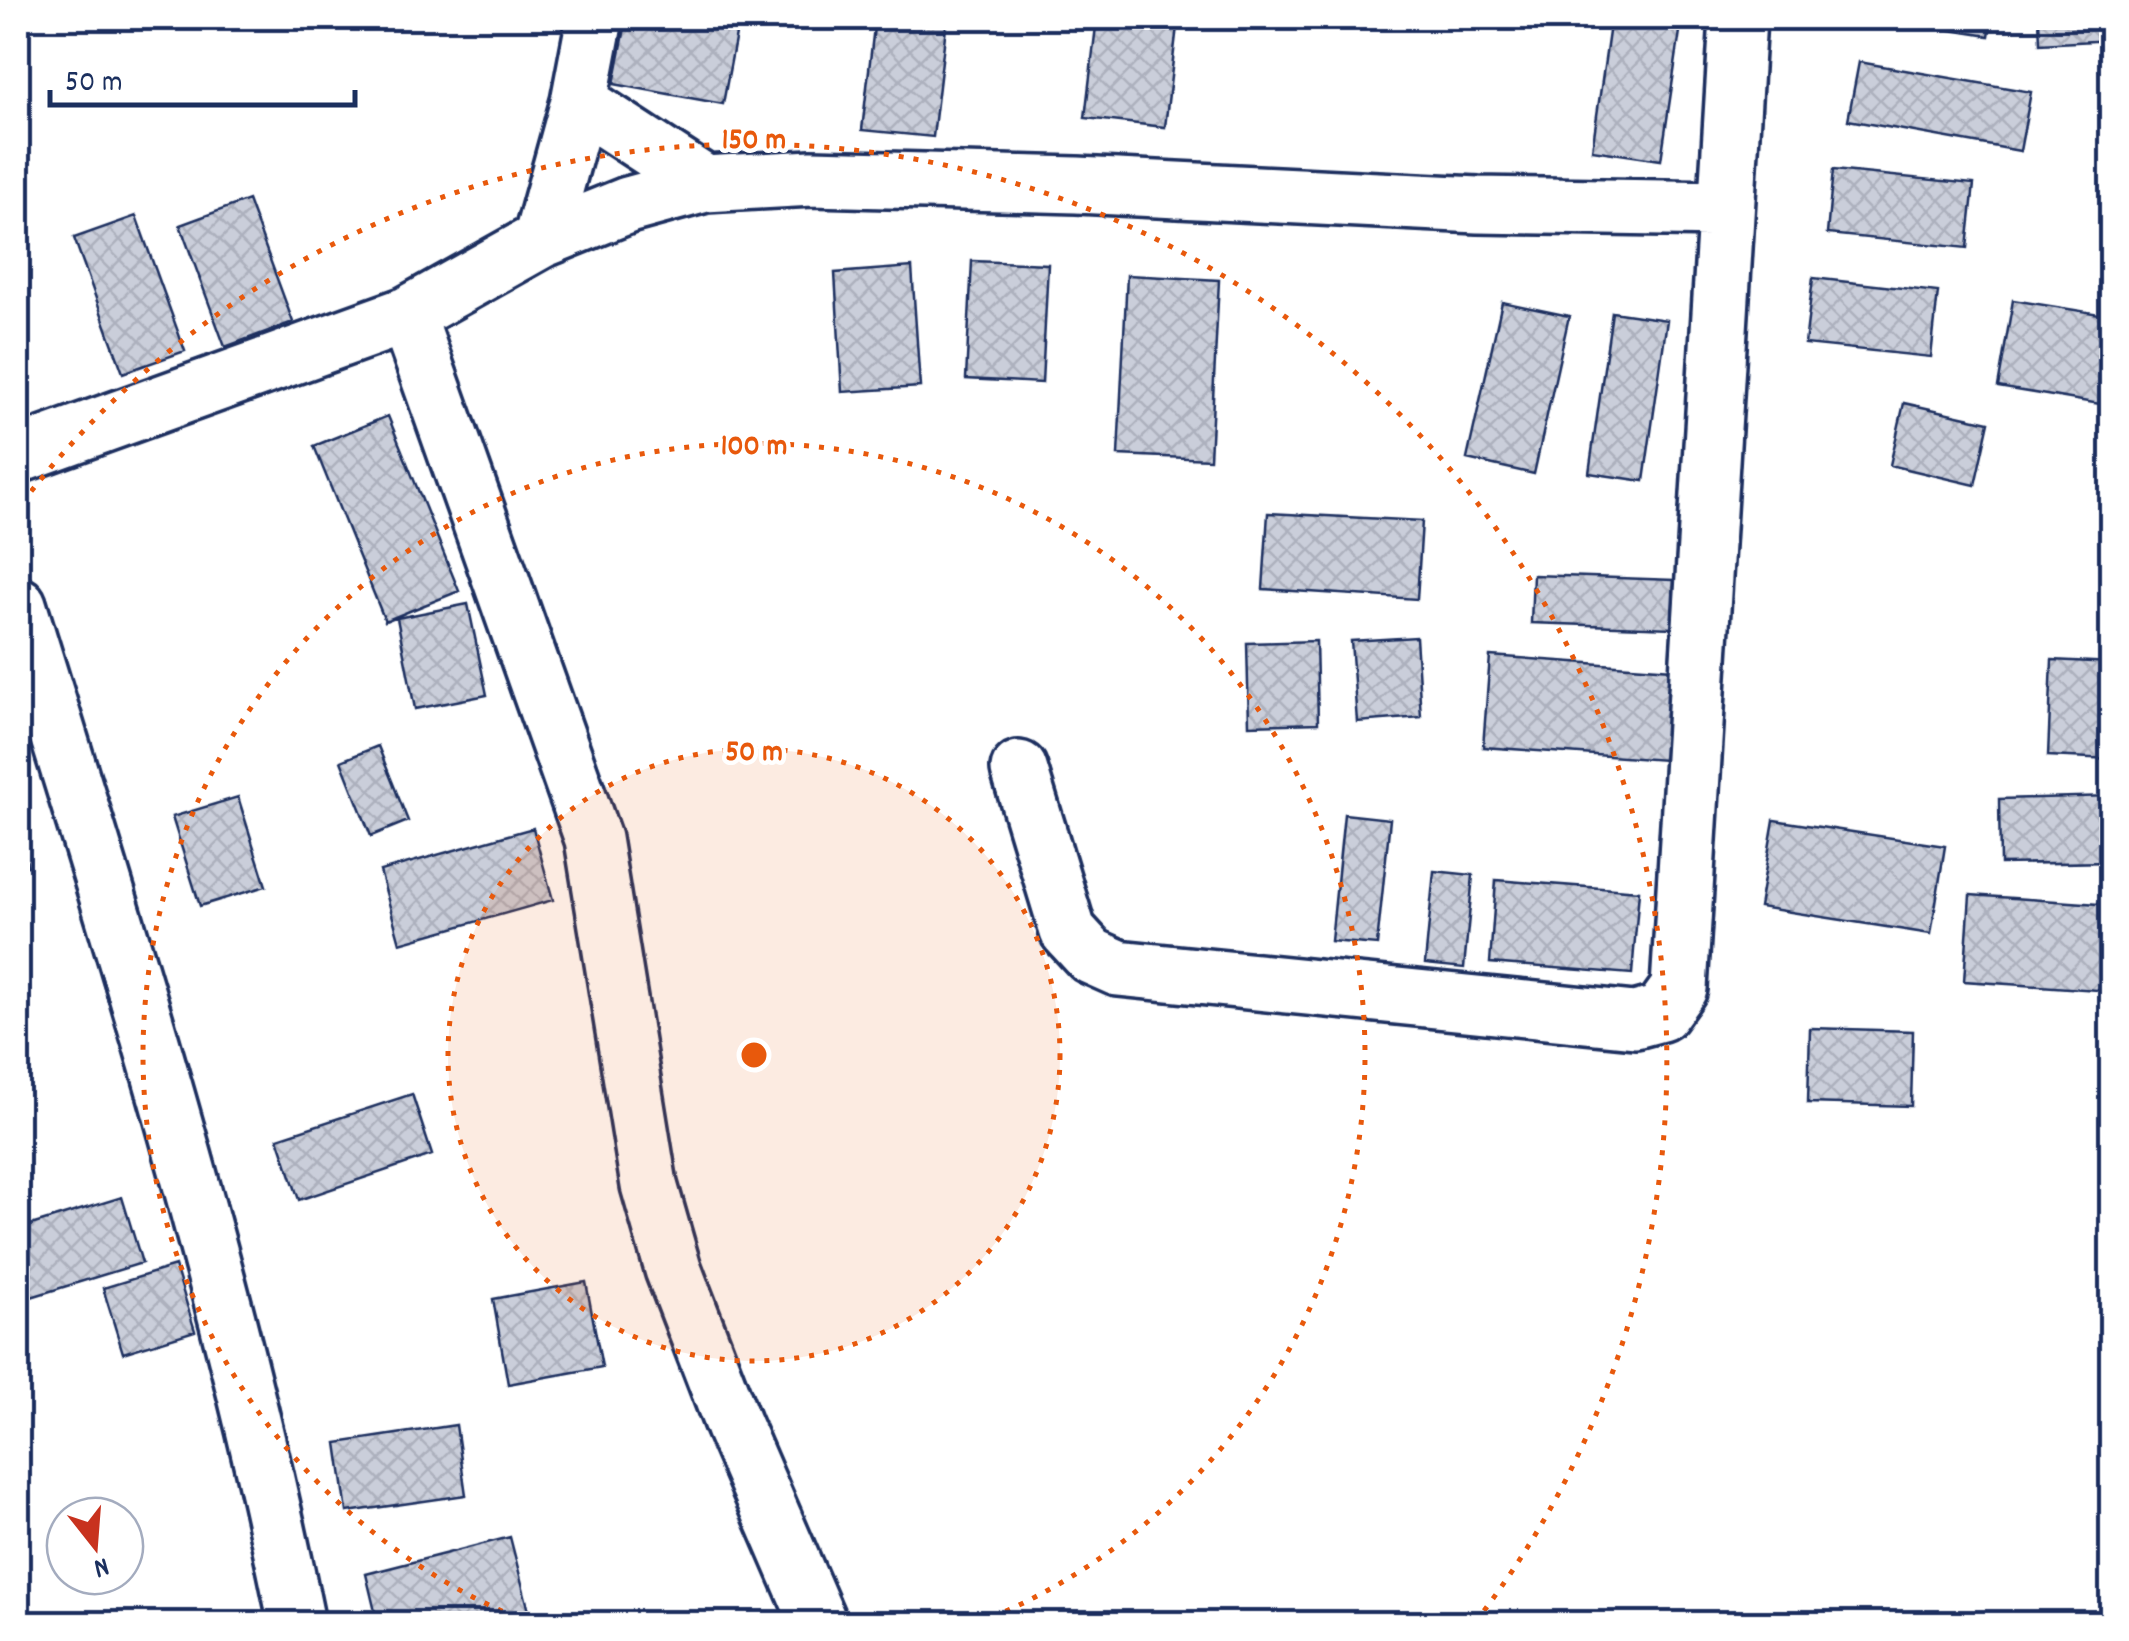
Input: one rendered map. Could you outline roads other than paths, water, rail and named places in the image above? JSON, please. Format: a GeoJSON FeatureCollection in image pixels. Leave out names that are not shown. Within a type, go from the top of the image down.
{"type":"FeatureCollection","features":[{"type":"Feature","properties":{"kind":"street"},"geometry":{"type":"LineString","coordinates":[[541,240],[579,102],[595,18]]}},
{"type":"Feature","properties":{"kind":"street"},"geometry":{"type":"LineString","coordinates":[[1019,769],[1068,931],[1091,956],[1118,968],[1635,1020],[1661,1013],[1679,988],[1738,18]]}},
{"type":"Feature","properties":{"kind":"street"},"geometry":{"type":"LineString","coordinates":[[579,102],[705,184]]}},
{"type":"Feature","properties":{"kind":"street"},"geometry":{"type":"LineString","coordinates":[[18,455],[407,314],[541,240],[628,204],[705,184],[812,178],[1077,184],[1478,205],[1724,209]]}},
{"type":"Feature","properties":{"kind":"street"},"geometry":{"type":"LineString","coordinates":[[407,314],[593,838],[649,1185],[673,1269],[733,1425],[819,1624]]}},
{"type":"Feature","properties":{"kind":"street"},"geometry":{"type":"LineString","coordinates":[[18,605],[204,1220],[263,1455],[297,1624]]}}]}
